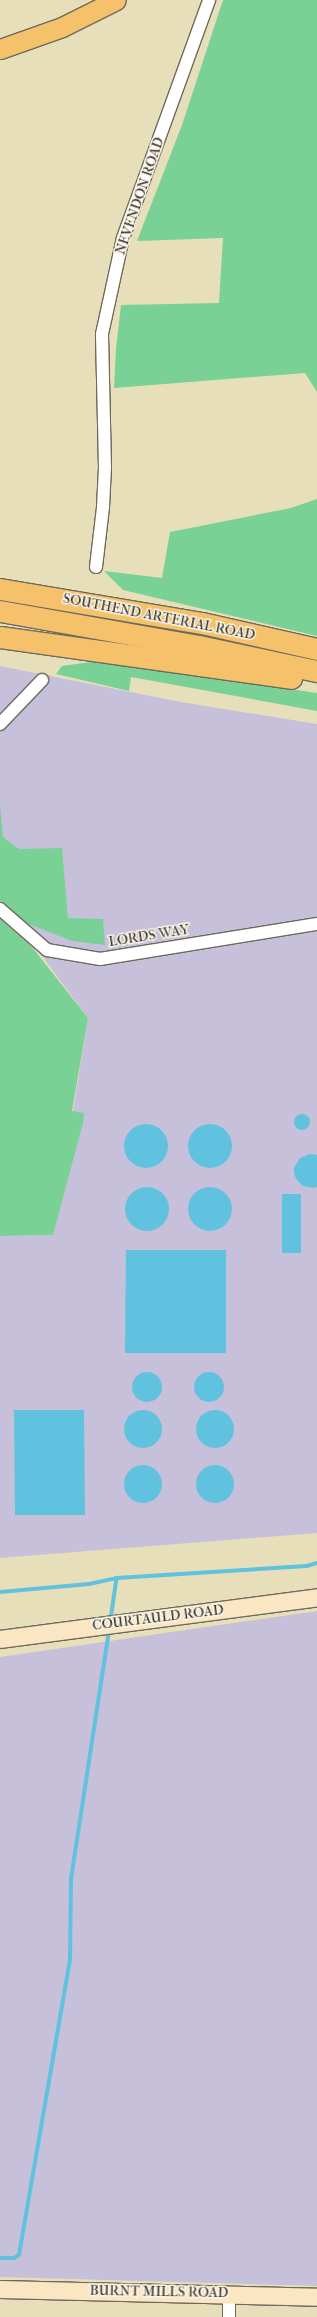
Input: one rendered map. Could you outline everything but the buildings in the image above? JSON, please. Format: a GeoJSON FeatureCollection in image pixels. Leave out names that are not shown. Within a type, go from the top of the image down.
{"type":"FeatureCollection","features":[{"type":"Feature","properties":{"kind":"highway"},"geometry":{"type":"LineString","coordinates":[[0,574],[56,585],[202,623]]}},
{"type":"Feature","properties":{"kind":"highway","name":"SOUTHEND ARTERIAL ROAD"},"geometry":{"type":"LineString","coordinates":[[0,589],[202,623],[317,649]]}},
{"type":"Feature","properties":{"kind":"highway","name":"SOUTHEND ARTERIAL ROAD"},"geometry":{"type":"LineString","coordinates":[[0,611],[199,646],[317,671]]}},
{"type":"Feature","properties":{"kind":"highway"},"geometry":{"type":"LineString","coordinates":[[0,638],[317,682]]}},
{"type":"Feature","properties":{"kind":"main road"},"geometry":{"type":"LineString","coordinates":[[0,50],[62,27],[116,0]]}},
{"type":"Feature","properties":{"kind":"street","name":"NEVENDON ROAD"},"geometry":{"type":"LineString","coordinates":[[96,566],[103,507],[105,467],[102,334],[123,238],[209,0]]}},
{"type":"Feature","properties":{"kind":"street"},"geometry":{"type":"LineString","coordinates":[[0,724],[42,680]]}},
{"type":"Feature","properties":{"kind":"street","name":"LORDS WAY"},"geometry":{"type":"LineString","coordinates":[[0,909],[47,950],[100,959],[317,924]]}},
{"type":"Feature","properties":{"kind":"street","name":"COURTAULD ROAD"},"geometry":{"type":"LineString","coordinates":[[0,1639],[317,1597]]}},
{"type":"Feature","properties":{"kind":"street","name":"BURNT MILLS ROAD"},"geometry":{"type":"LineString","coordinates":[[0,2289],[317,2297]]}},
{"type":"Feature","properties":{"kind":"street"},"geometry":{"type":"LineString","coordinates":[[229,2294],[229,2317]]}},
{"type":"Feature","properties":{"kind":"shaded area"},"geometry":{"type":"Polygon","coordinates":[[[0,666],[181,702],[317,724],[317,1533],[0,1558],[0,1236],[53,1235],[88,1018],[39,952],[0,921],[0,666]]]}},
{"type":"Feature","properties":{"kind":"shaded area"},"geometry":{"type":"Polygon","coordinates":[[[317,1611],[317,2286],[0,2277],[0,1657],[317,1611]]]}},
{"type":"Feature","properties":{"kind":"green space"},"geometry":{"type":"Polygon","coordinates":[[[223,0],[317,0],[317,392],[305,373],[114,388],[116,349],[121,305],[219,303],[223,238],[137,241],[182,125],[223,0]]]}},
{"type":"Feature","properties":{"kind":"green space"},"geometry":{"type":"Polygon","coordinates":[[[317,499],[317,636],[123,590],[104,571],[162,578],[170,532],[291,508],[317,499]]]}},
{"type":"Feature","properties":{"kind":"green space"},"geometry":{"type":"Polygon","coordinates":[[[98,661],[317,693],[317,711],[131,677],[129,691],[56,674],[62,666],[98,661]]]}},
{"type":"Feature","properties":{"kind":"green space"},"geometry":{"type":"Polygon","coordinates":[[[0,805],[3,837],[19,849],[62,848],[68,918],[103,919],[105,945],[72,941],[26,923],[0,901],[0,805]]]}},
{"type":"Feature","properties":{"kind":"green space"},"geometry":{"type":"Polygon","coordinates":[[[0,919],[32,947],[88,1018],[72,1111],[84,1113],[83,1123],[53,1235],[0,1236],[0,919]]]}},
{"type":"Feature","properties":{"kind":"water"},"geometry":{"type":"Polygon","coordinates":[[[299,1114],[305,1114],[310,1119],[308,1128],[305,1130],[299,1130],[294,1125],[294,1119],[299,1114]]]}},
{"type":"Feature","properties":{"kind":"water"},"geometry":{"type":"Polygon","coordinates":[[[142,1124],[150,1124],[155,1125],[162,1130],[167,1137],[167,1155],[162,1162],[155,1167],[142,1168],[134,1165],[127,1158],[124,1150],[124,1142],[127,1134],[134,1127],[142,1124]]]}},
{"type":"Feature","properties":{"kind":"water"},"geometry":{"type":"Polygon","coordinates":[[[206,1124],[214,1124],[219,1125],[226,1130],[231,1137],[231,1155],[226,1162],[219,1167],[206,1168],[198,1165],[191,1158],[188,1150],[188,1142],[191,1134],[198,1127],[206,1124]]]}},
{"type":"Feature","properties":{"kind":"water"},"geometry":{"type":"Polygon","coordinates":[[[310,1154],[317,1155],[317,1187],[314,1188],[303,1186],[296,1179],[294,1173],[294,1168],[300,1158],[310,1154]]]}},
{"type":"Feature","properties":{"kind":"water"},"geometry":{"type":"Polygon","coordinates":[[[143,1187],[151,1187],[156,1188],[163,1193],[168,1200],[168,1218],[163,1225],[156,1230],[143,1231],[135,1228],[128,1221],[125,1213],[125,1205],[128,1197],[135,1190],[143,1187]]]}},
{"type":"Feature","properties":{"kind":"water"},"geometry":{"type":"Polygon","coordinates":[[[206,1187],[214,1187],[219,1188],[226,1193],[231,1200],[231,1218],[226,1225],[219,1230],[206,1231],[198,1228],[191,1221],[188,1213],[188,1205],[191,1197],[198,1190],[206,1187]]]}},
{"type":"Feature","properties":{"kind":"water"},"geometry":{"type":"Polygon","coordinates":[[[282,1194],[301,1194],[301,1253],[282,1253],[282,1194]]]}},
{"type":"Feature","properties":{"kind":"water"},"geometry":{"type":"Polygon","coordinates":[[[126,1250],[226,1250],[226,1353],[125,1353],[126,1250]]]}},
{"type":"Feature","properties":{"kind":"water"},"geometry":{"type":"Polygon","coordinates":[[[147,1372],[158,1376],[162,1387],[158,1398],[147,1402],[136,1398],[132,1387],[136,1376],[147,1372]]]}},
{"type":"Feature","properties":{"kind":"water"},"geometry":{"type":"Polygon","coordinates":[[[209,1372],[220,1376],[224,1387],[220,1398],[209,1402],[198,1398],[194,1387],[198,1376],[209,1372]]]}},
{"type":"Feature","properties":{"kind":"water"},"geometry":{"type":"Polygon","coordinates":[[[14,1410],[84,1410],[85,1515],[15,1515],[14,1410]]]}},
{"type":"Feature","properties":{"kind":"water"},"geometry":{"type":"Polygon","coordinates":[[[139,1410],[147,1410],[157,1415],[161,1422],[161,1436],[157,1443],[147,1448],[139,1448],[129,1443],[127,1440],[124,1433],[124,1425],[129,1415],[132,1413],[139,1410]]]}},
{"type":"Feature","properties":{"kind":"water"},"geometry":{"type":"Polygon","coordinates":[[[211,1410],[219,1410],[229,1415],[233,1422],[233,1436],[229,1443],[219,1448],[211,1448],[201,1443],[199,1440],[196,1433],[196,1425],[201,1415],[204,1413],[211,1410]]]}},
{"type":"Feature","properties":{"kind":"water"},"geometry":{"type":"Polygon","coordinates":[[[139,1465],[147,1465],[157,1470],[161,1477],[161,1491],[157,1498],[147,1503],[139,1503],[129,1498],[127,1495],[124,1488],[124,1480],[129,1470],[132,1468],[139,1465]]]}},
{"type":"Feature","properties":{"kind":"water"},"geometry":{"type":"Polygon","coordinates":[[[211,1465],[219,1465],[229,1470],[233,1477],[233,1491],[229,1498],[219,1503],[211,1503],[201,1498],[199,1495],[196,1488],[196,1480],[201,1470],[204,1468],[211,1465]]]}},
{"type":"Feature","properties":{"kind":"waterway"},"geometry":{"type":"LineString","coordinates":[[117,1578],[307,1566],[317,1563]]}},
{"type":"Feature","properties":{"kind":"waterway"},"geometry":{"type":"LineString","coordinates":[[0,1592],[89,1584],[117,1578],[111,1620]]}},
{"type":"Feature","properties":{"kind":"waterway"},"geometry":{"type":"LineString","coordinates":[[0,2258],[14,2258],[19,2255],[70,1960],[71,1879],[109,1630]]}}]}
